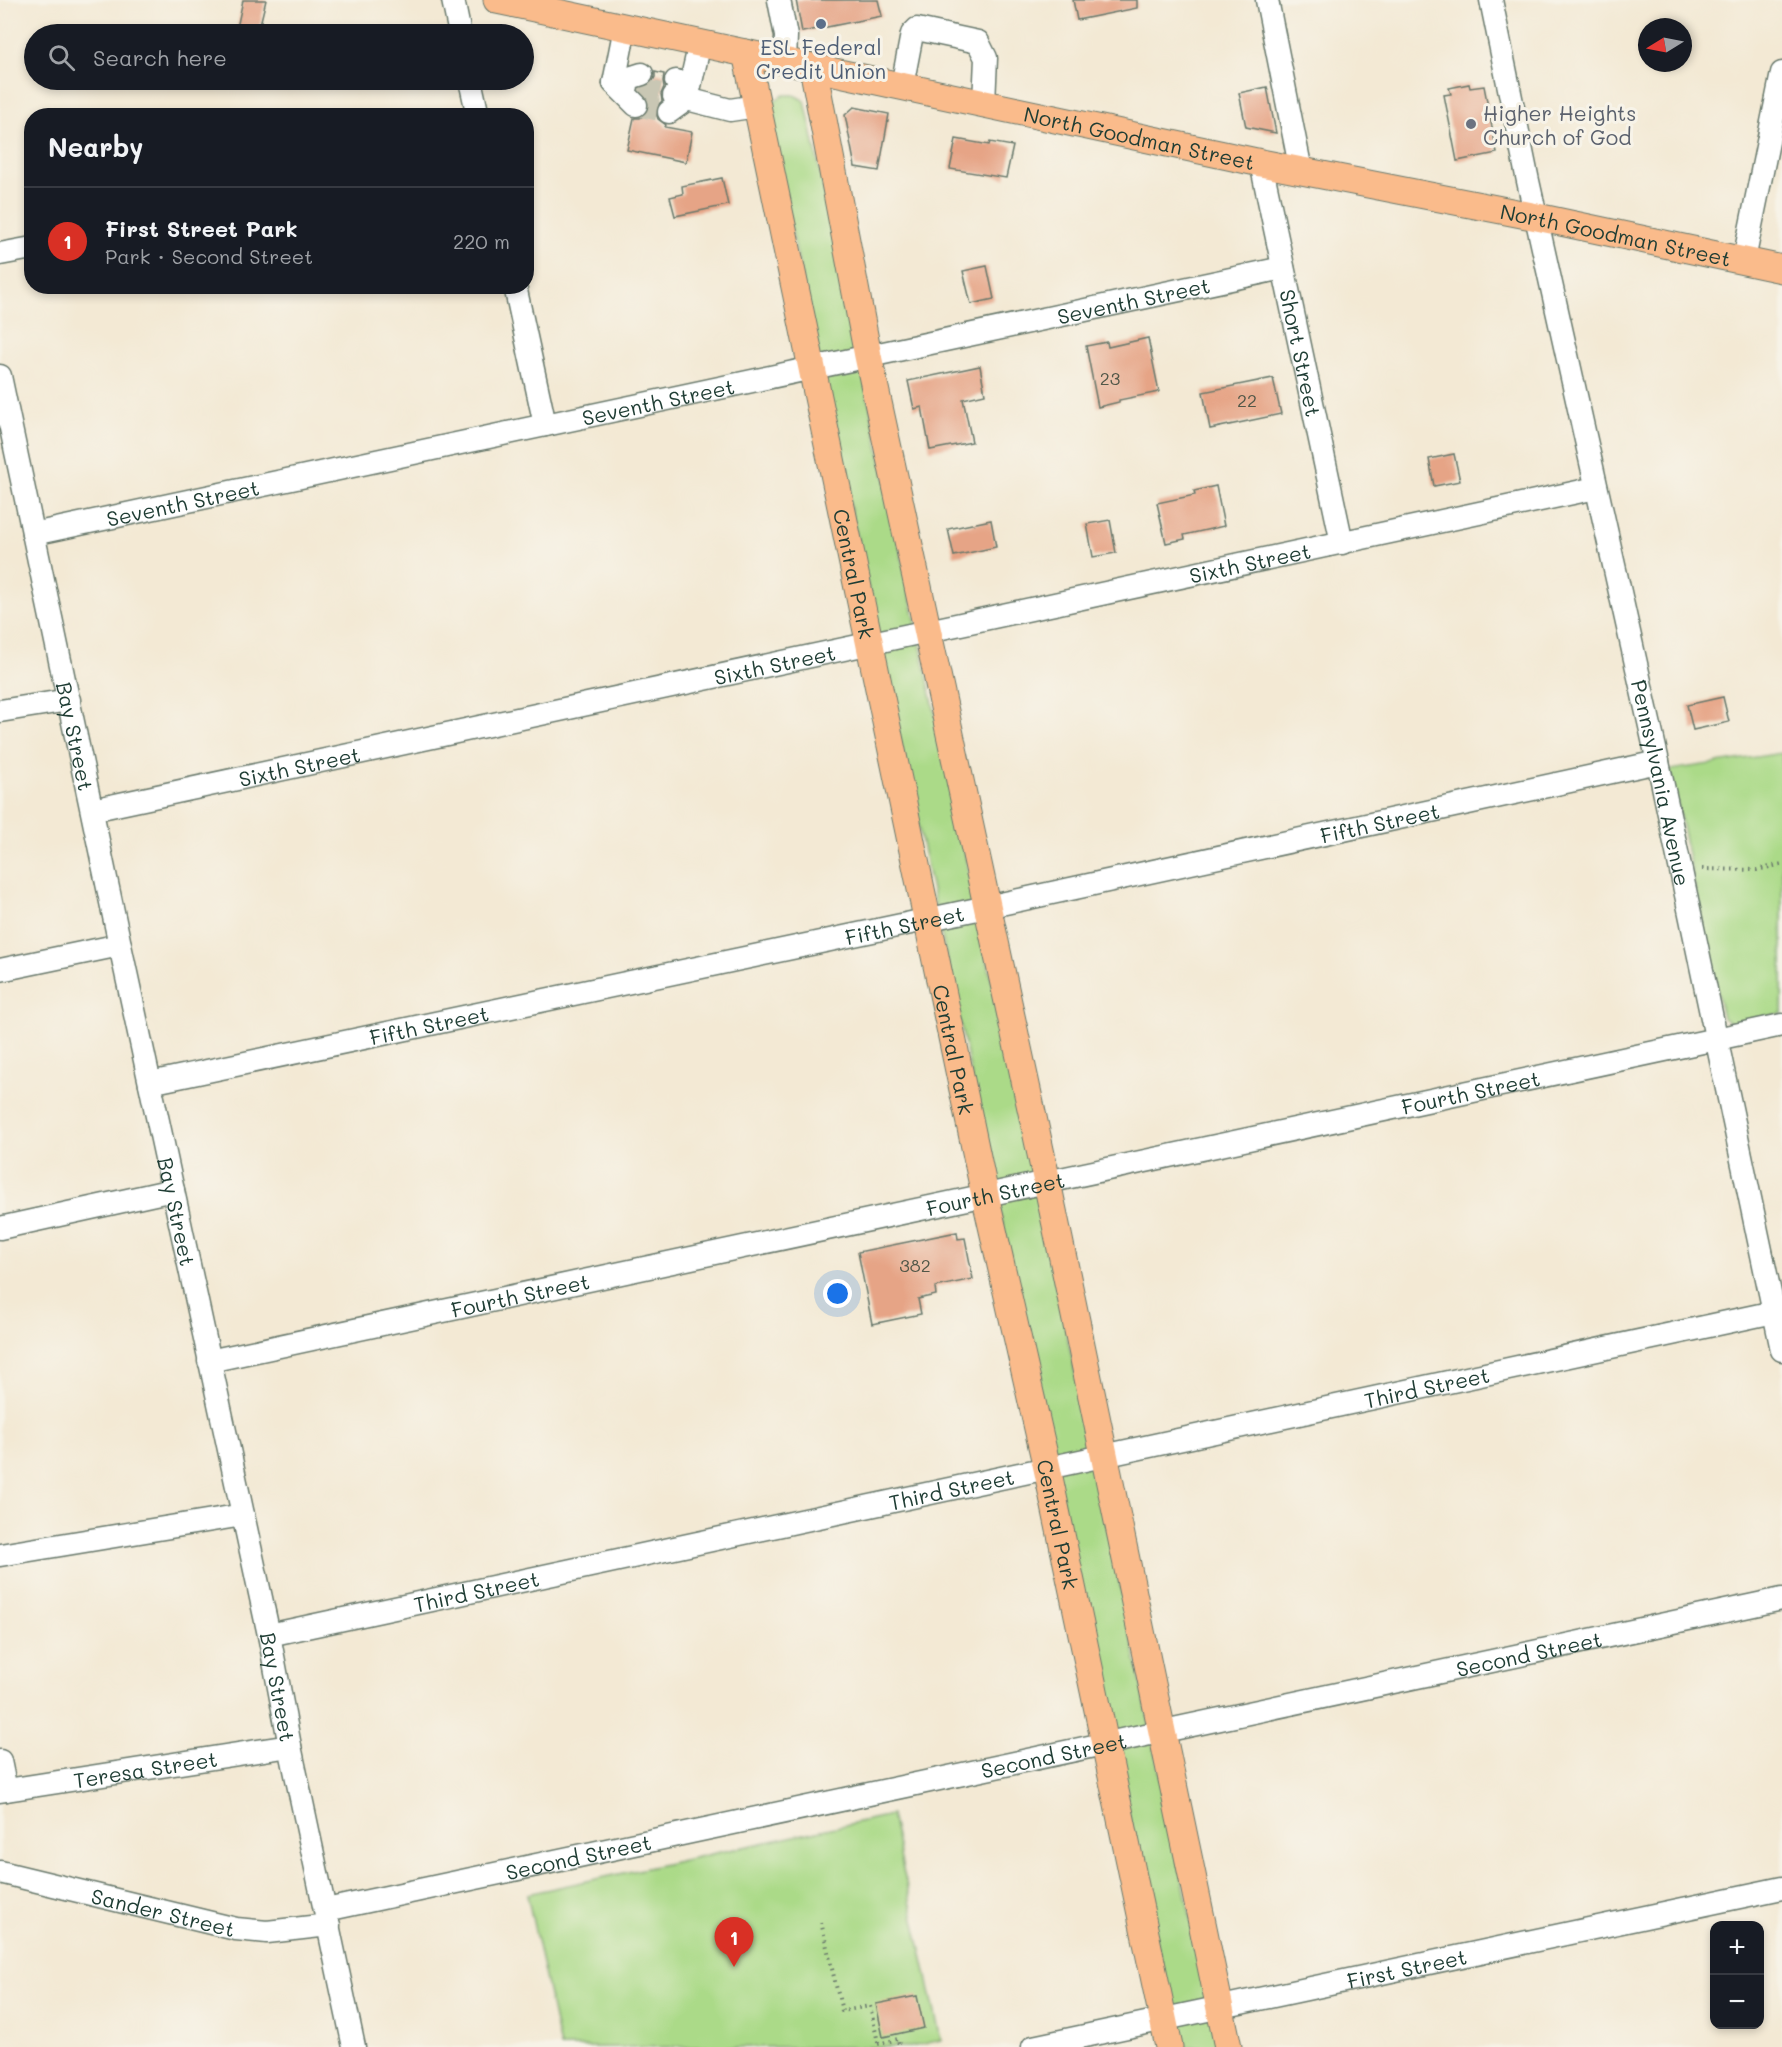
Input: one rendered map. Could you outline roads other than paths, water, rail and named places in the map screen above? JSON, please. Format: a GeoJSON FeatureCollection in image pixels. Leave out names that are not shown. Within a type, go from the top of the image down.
{"type":"FeatureCollection","features":[{"type":"Feature","properties":{"kind":"main road","name":"North Goodman Street"},"geometry":{"type":"LineString","coordinates":[[498,0],[541,5],[625,27],[984,104],[1782,269]]}},
{"type":"Feature","properties":{"kind":"main road","name":"Central Park"},"geometry":{"type":"LineString","coordinates":[[746,53],[985,1195],[1047,1468],[1169,2047]]}},
{"type":"Feature","properties":{"kind":"main road"},"geometry":{"type":"LineString","coordinates":[[813,67],[868,356],[1047,1182],[1228,2047]]}},
{"type":"Feature","properties":{"kind":"street"},"geometry":{"type":"LineString","coordinates":[[453,0],[458,24]]}},
{"type":"Feature","properties":{"kind":"street"},"geometry":{"type":"LineString","coordinates":[[779,0],[786,36],[785,61]]}},
{"type":"Feature","properties":{"kind":"street"},"geometry":{"type":"LineString","coordinates":[[1267,0],[1301,171]]}},
{"type":"Feature","properties":{"kind":"street","name":"Pennsylvania Avenue"},"geometry":{"type":"LineString","coordinates":[[1491,0],[1528,181],[1658,762],[1782,1350]]}},
{"type":"Feature","properties":{"kind":"street"},"geometry":{"type":"LineString","coordinates":[[625,27],[614,83],[639,89]]}},
{"type":"Feature","properties":{"kind":"street"},"geometry":{"type":"LineString","coordinates":[[902,86],[912,34],[917,29],[978,42],[986,58],[984,104]]}},
{"type":"Feature","properties":{"kind":"street"},"geometry":{"type":"LineString","coordinates":[[700,43],[676,97],[730,110],[757,106]]}},
{"type":"Feature","properties":{"kind":"street"},"geometry":{"type":"LineString","coordinates":[[1744,261],[1782,73]]}},
{"type":"Feature","properties":{"kind":"street"},"geometry":{"type":"LineString","coordinates":[[472,90],[476,108]]}},
{"type":"Feature","properties":{"kind":"street","name":"Short Street"},"geometry":{"type":"LineString","coordinates":[[1262,163],[1342,543]]}},
{"type":"Feature","properties":{"kind":"street"},"geometry":{"type":"LineString","coordinates":[[0,254],[24,250]]}},
{"type":"Feature","properties":{"kind":"street","name":"Seventh Street"},"geometry":{"type":"LineString","coordinates":[[33,534],[1283,268]]}},
{"type":"Feature","properties":{"kind":"street"},"geometry":{"type":"LineString","coordinates":[[517,294],[545,425]]}},
{"type":"Feature","properties":{"kind":"street","name":"Bay Street"},"geometry":{"type":"LineString","coordinates":[[0,376],[4,411],[69,700],[269,1635],[290,1746],[354,2047]]}},
{"type":"Feature","properties":{"kind":"street","name":"Sixth Street"},"geometry":{"type":"LineString","coordinates":[[92,810],[1596,488]]}},
{"type":"Feature","properties":{"kind":"street"},"geometry":{"type":"LineString","coordinates":[[0,711],[69,700]]}},
{"type":"Feature","properties":{"kind":"street","name":"Fifth Street"},"geometry":{"type":"LineString","coordinates":[[150,1083],[987,907],[1658,762]]}},
{"type":"Feature","properties":{"kind":"street"},"geometry":{"type":"LineString","coordinates":[[0,970],[120,945]]}},
{"type":"Feature","properties":{"kind":"street","name":"Fourth Street"},"geometry":{"type":"LineString","coordinates":[[209,1361],[1782,1025]]}},
{"type":"Feature","properties":{"kind":"street"},"geometry":{"type":"LineString","coordinates":[[0,1228],[173,1190]]}},
{"type":"Feature","properties":{"kind":"street","name":"Third Street"},"geometry":{"type":"LineString","coordinates":[[269,1635],[1774,1312]]}},
{"type":"Feature","properties":{"kind":"street"},"geometry":{"type":"LineString","coordinates":[[0,1555],[243,1515]]}},
{"type":"Feature","properties":{"kind":"street","name":"Second Street"},"geometry":{"type":"LineString","coordinates":[[327,1917],[1106,1743],[1782,1599]]}},
{"type":"Feature","properties":{"kind":"street","name":"Teresa Street"},"geometry":{"type":"LineString","coordinates":[[3,1791],[290,1746]]}},
{"type":"Feature","properties":{"kind":"street"},"geometry":{"type":"LineString","coordinates":[[0,1761],[3,1791]]}},
{"type":"Feature","properties":{"kind":"street","name":"Sander Street"},"geometry":{"type":"LineString","coordinates":[[0,1872],[236,1929],[267,1932],[327,1917]]}},
{"type":"Feature","properties":{"kind":"street","name":"First Street"},"geometry":{"type":"LineString","coordinates":[[1033,2047],[1782,1888]]}},
{"type":"Feature","properties":{"kind":"tunnel"},"geometry":{"type":"LineString","coordinates":[[638,89],[672,96]]}},
{"type":"Feature","properties":{"kind":"tunnel"},"geometry":{"type":"LineString","coordinates":[[636,105],[669,112]]}},
{"type":"Feature","properties":{"kind":"place","name":"ESL Federal Credit Union"},"geometry":{"type":"Point","coordinates":[821,24]}},
{"type":"Feature","properties":{"kind":"place","name":"Higher Heights Church of God"},"geometry":{"type":"Point","coordinates":[1471,124]}},
{"type":"Feature","properties":{"kind":"place","name":"First Street Park"},"geometry":{"type":"Point","coordinates":[734,1967]}}]}
